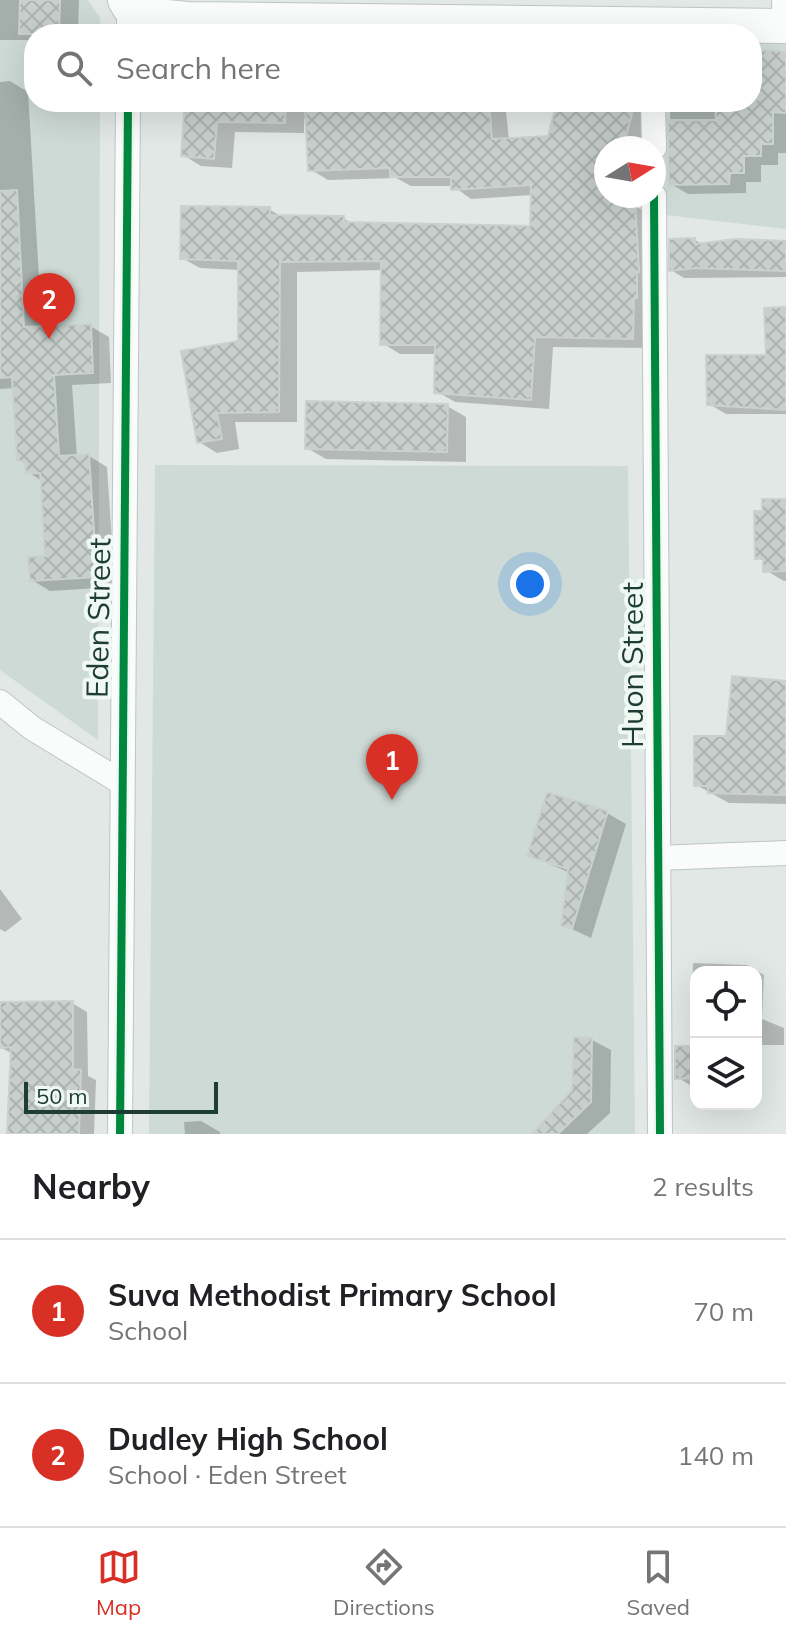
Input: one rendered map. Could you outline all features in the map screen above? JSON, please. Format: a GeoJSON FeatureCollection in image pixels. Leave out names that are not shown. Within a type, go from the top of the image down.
{"type":"FeatureCollection","features":[{"type":"Feature","properties":{"kind":"main road"},"geometry":{"type":"LineString","coordinates":[[128,14],[188,19],[357,10],[564,24]]}},
{"type":"Feature","properties":{"kind":"main road"},"geometry":{"type":"LineString","coordinates":[[714,24],[785,17]]}},
{"type":"Feature","properties":{"kind":"street","name":"Eden Street"},"geometry":{"type":"LineString","coordinates":[[120,1134],[128,112]]}},
{"type":"Feature","properties":{"kind":"street"},"geometry":{"type":"LineString","coordinates":[[653,112],[654,136]]}},
{"type":"Feature","properties":{"kind":"street","name":"Huon Street"},"geometry":{"type":"LineString","coordinates":[[654,208],[660,1134]]}},
{"type":"Feature","properties":{"kind":"street"},"geometry":{"type":"LineString","coordinates":[[0,702],[32,728],[121,782]]}},
{"type":"Feature","properties":{"kind":"street"},"geometry":{"type":"LineString","coordinates":[[658,858],[786,853]]}},
{"type":"Feature","properties":{"kind":"shaded area"},"geometry":{"type":"Polygon","coordinates":[[[0,0],[88,0],[100,18],[100,24],[24,24],[24,112],[100,112],[98,740],[0,670],[0,0]]]}},
{"type":"Feature","properties":{"kind":"shaded area"},"geometry":{"type":"Polygon","coordinates":[[[786,33],[786,229],[658,214],[658,208],[666,208],[666,136],[659,136],[660,112],[762,112],[762,34],[786,33]]]}},
{"type":"Feature","properties":{"kind":"shaded area"},"geometry":{"type":"Polygon","coordinates":[[[155,465],[628,466],[635,1134],[149,1134],[155,465]]]}},
{"type":"Feature","properties":{"kind":"building"},"geometry":{"type":"Polygon","coordinates":[[[20,0],[60,0],[59,24],[24,24],[24,34],[19,34],[20,0]]]}},
{"type":"Feature","properties":{"kind":"building"},"geometry":{"type":"Polygon","coordinates":[[[762,50],[786,52],[786,113],[773,112],[773,144],[761,144],[761,156],[744,156],[744,173],[730,173],[729,184],[669,185],[668,120],[716,120],[716,112],[762,112],[762,50]]]}},
{"type":"Feature","properties":{"kind":"building"},"geometry":{"type":"Polygon","coordinates":[[[184,112],[286,112],[285,123],[217,122],[214,159],[181,156],[184,112]]]}},
{"type":"Feature","properties":{"kind":"building"},"geometry":{"type":"Polygon","coordinates":[[[305,112],[490,112],[492,139],[548,136],[554,112],[632,112],[626,136],[594,136],[594,208],[635,208],[639,272],[637,298],[634,298],[633,339],[535,337],[531,400],[434,393],[435,345],[380,345],[381,261],[280,262],[279,412],[217,413],[222,439],[197,443],[181,351],[238,341],[238,261],[180,259],[181,206],[270,207],[270,215],[344,216],[344,222],[530,226],[531,185],[451,190],[451,177],[390,177],[390,168],[308,171],[305,112]]]}},
{"type":"Feature","properties":{"kind":"building"},"geometry":{"type":"Polygon","coordinates":[[[17,190],[24,327],[91,324],[93,373],[54,375],[59,456],[89,454],[97,577],[30,581],[28,557],[45,556],[40,473],[26,474],[25,461],[17,461],[12,377],[0,378],[0,191],[17,190]]]}},
{"type":"Feature","properties":{"kind":"building"},"geometry":{"type":"Polygon","coordinates":[[[695,238],[695,244],[736,239],[786,241],[786,271],[696,268],[669,271],[669,239],[695,238]]]}},
{"type":"Feature","properties":{"kind":"building"},"geometry":{"type":"Polygon","coordinates":[[[786,307],[786,410],[707,405],[706,355],[766,355],[764,308],[786,307]]]}},
{"type":"Feature","properties":{"kind":"building"},"geometry":{"type":"Polygon","coordinates":[[[306,401],[448,404],[447,452],[305,449],[306,401]]]}},
{"type":"Feature","properties":{"kind":"building"},"geometry":{"type":"Polygon","coordinates":[[[762,499],[786,499],[786,571],[763,572],[763,558],[755,559],[754,511],[762,511],[762,499]]]}},
{"type":"Feature","properties":{"kind":"building"},"geometry":{"type":"Polygon","coordinates":[[[732,676],[786,681],[786,795],[708,793],[708,786],[694,786],[694,736],[726,736],[732,676]]]}},
{"type":"Feature","properties":{"kind":"building"},"geometry":{"type":"Polygon","coordinates":[[[547,792],[608,811],[572,929],[561,926],[568,869],[527,856],[547,792]]]}},
{"type":"Feature","properties":{"kind":"building"},"geometry":{"type":"Polygon","coordinates":[[[73,1001],[73,1069],[81,1070],[79,1134],[7,1134],[11,1047],[0,1048],[0,1002],[73,1001]]]}},
{"type":"Feature","properties":{"kind":"building"},"geometry":{"type":"Polygon","coordinates":[[[574,1037],[592,1038],[591,1102],[558,1134],[532,1134],[572,1090],[574,1037]]]}},
{"type":"Feature","properties":{"kind":"building"},"geometry":{"type":"Polygon","coordinates":[[[675,1046],[690,1046],[690,1078],[675,1079],[675,1046]]]}},
{"type":"Feature","properties":{"kind":"cycle path"},"geometry":{"type":"LineString","coordinates":[[120,1134],[128,112]]}},
{"type":"Feature","properties":{"kind":"cycle path"},"geometry":{"type":"LineString","coordinates":[[654,208],[660,1134]]}},
{"type":"Feature","properties":{"kind":"place","name":"Dudley High School"},"geometry":{"type":"Point","coordinates":[49,339]}},
{"type":"Feature","properties":{"kind":"place","name":"Suva Methodist Primary School"},"geometry":{"type":"Point","coordinates":[392,800]}}]}
